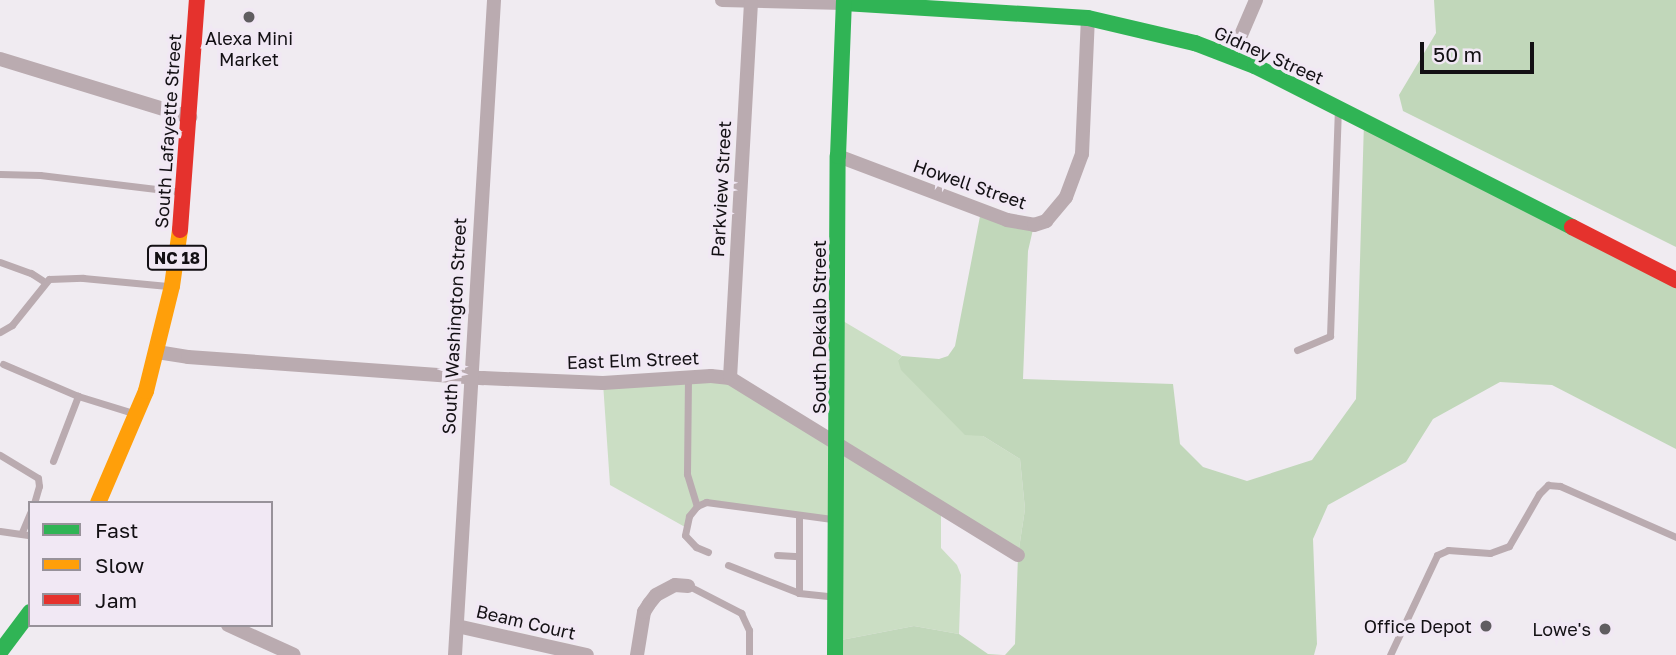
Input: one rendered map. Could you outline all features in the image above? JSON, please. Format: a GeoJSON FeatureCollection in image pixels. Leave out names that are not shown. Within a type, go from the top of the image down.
{"type":"FeatureCollection","features":[{"type":"Feature","properties":{"kind":"main road","name":"South Lafayette Street"},"geometry":{"type":"LineString","coordinates":[[99,501],[137,414],[158,352],[172,286],[185,193],[197,0]]}},
{"type":"Feature","properties":{"kind":"main road","name":"Gidney Street"},"geometry":{"type":"LineString","coordinates":[[844,1],[1088,18],[1167,35],[1233,56],[1676,280]]}},
{"type":"Feature","properties":{"kind":"main road","name":"South Dekalb Street"},"geometry":{"type":"LineString","coordinates":[[835,655],[838,156],[844,1]]}},
{"type":"Feature","properties":{"kind":"main road"},"geometry":{"type":"LineString","coordinates":[[0,652],[28,615]]}},
{"type":"Feature","properties":{"kind":"street","name":"South Washington Street"},"geometry":{"type":"LineString","coordinates":[[455,655],[494,0]]}},
{"type":"Feature","properties":{"kind":"street","name":"Gidney Street"},"geometry":{"type":"LineString","coordinates":[[722,0],[844,1]]}},
{"type":"Feature","properties":{"kind":"street"},"geometry":{"type":"LineString","coordinates":[[1233,56],[1256,0]]}},
{"type":"Feature","properties":{"kind":"street","name":"Parkview Street"},"geometry":{"type":"LineString","coordinates":[[730,379],[751,2]]}},
{"type":"Feature","properties":{"kind":"street","name":"Howell Street"},"geometry":{"type":"LineString","coordinates":[[838,156],[1007,220],[1034,225],[1046,221],[1066,197],[1082,154],[1088,18]]}},
{"type":"Feature","properties":{"kind":"street"},"geometry":{"type":"LineString","coordinates":[[0,59],[190,117]]}},
{"type":"Feature","properties":{"kind":"street","name":"East Elm Street"},"geometry":{"type":"LineString","coordinates":[[158,352],[188,357],[470,377],[603,383],[688,378],[730,379],[1018,555]]}},
{"type":"Feature","properties":{"kind":"street"},"geometry":{"type":"LineString","coordinates":[[637,655],[644,611],[649,604],[656,595],[675,585],[688,586]]}},
{"type":"Feature","properties":{"kind":"street","name":"Beam Court"},"geometry":{"type":"LineString","coordinates":[[457,626],[587,655]]}},
{"type":"Feature","properties":{"kind":"street"},"geometry":{"type":"LineString","coordinates":[[232,627],[294,655]]}},
{"type":"Feature","properties":{"kind":"lane"},"geometry":{"type":"LineString","coordinates":[[1297,350],[1330,336],[1338,108]]}},
{"type":"Feature","properties":{"kind":"lane"},"geometry":{"type":"LineString","coordinates":[[0,174],[40,175],[185,193]]}},
{"type":"Feature","properties":{"kind":"lane"},"geometry":{"type":"LineString","coordinates":[[0,262],[31,273],[44,282]]}},
{"type":"Feature","properties":{"kind":"lane"},"geometry":{"type":"LineString","coordinates":[[0,332],[12,324],[44,282],[56,278],[172,286]]}},
{"type":"Feature","properties":{"kind":"lane"},"geometry":{"type":"LineString","coordinates":[[3,364],[78,396],[137,414]]}},
{"type":"Feature","properties":{"kind":"lane"},"geometry":{"type":"LineString","coordinates":[[688,378],[687,474],[697,506]]}},
{"type":"Feature","properties":{"kind":"lane"},"geometry":{"type":"LineString","coordinates":[[53,461],[78,396]]}},
{"type":"Feature","properties":{"kind":"lane"},"geometry":{"type":"LineString","coordinates":[[0,455],[38,478],[39,486],[35,501]]}},
{"type":"Feature","properties":{"kind":"lane"},"geometry":{"type":"LineString","coordinates":[[1390,655],[1437,555],[1448,550],[1490,553],[1508,546],[1539,494],[1548,485],[1560,486],[1676,537]]}},
{"type":"Feature","properties":{"kind":"lane"},"geometry":{"type":"LineString","coordinates":[[708,552],[696,547],[685,534],[689,516],[697,506],[714,501],[837,520]]}},
{"type":"Feature","properties":{"kind":"lane"},"geometry":{"type":"LineString","coordinates":[[799,515],[799,593]]}},
{"type":"Feature","properties":{"kind":"lane"},"geometry":{"type":"LineString","coordinates":[[0,531],[26,534]]}},
{"type":"Feature","properties":{"kind":"lane"},"geometry":{"type":"LineString","coordinates":[[777,555],[799,556]]}},
{"type":"Feature","properties":{"kind":"lane"},"geometry":{"type":"LineString","coordinates":[[728,565],[799,593],[836,597]]}},
{"type":"Feature","properties":{"kind":"lane"},"geometry":{"type":"LineString","coordinates":[[688,586],[741,613],[749,630],[749,655]]}},
{"type":"Feature","properties":{"kind":"green space"},"geometry":{"type":"Polygon","coordinates":[[[1434,0],[1676,0],[1676,247],[1403,111],[1399,95],[1436,33],[1434,0]]]}},
{"type":"Feature","properties":{"kind":"green space"},"geometry":{"type":"Polygon","coordinates":[[[1364,121],[1676,279],[1676,449],[1552,385],[1500,382],[1433,419],[1406,462],[1328,505],[1313,539],[1317,644],[1314,655],[1005,655],[1015,644],[1018,555],[1025,509],[1020,459],[983,436],[965,435],[901,370],[898,360],[902,356],[939,359],[948,356],[955,346],[981,211],[1034,225],[1028,251],[1023,379],[1173,384],[1180,444],[1203,467],[1247,481],[1312,460],[1356,399],[1364,121]]]}},
{"type":"Feature","properties":{"kind":"green space"},"geometry":{"type":"Polygon","coordinates":[[[838,318],[902,356],[898,360],[983,436],[1020,459],[1025,509],[1018,555],[941,508],[941,548],[957,565],[961,575],[959,634],[914,626],[836,641],[836,520],[724,502],[697,506],[685,527],[610,485],[603,383],[730,378],[837,443],[838,318]]]}},
{"type":"Feature","properties":{"kind":"green space"},"geometry":{"type":"Polygon","coordinates":[[[914,626],[959,634],[988,654],[1003,655],[835,655],[836,641],[914,626]]]}},
{"type":"Feature","properties":{"kind":"traffic: fast"},"geometry":{"type":"LineString","coordinates":[[835,655],[838,156],[844,0]]}},
{"type":"Feature","properties":{"kind":"traffic: fast"},"geometry":{"type":"LineString","coordinates":[[844,3],[1088,18],[1195,43],[1255,66],[1572,227]]}},
{"type":"Feature","properties":{"kind":"traffic: fast"},"geometry":{"type":"LineString","coordinates":[[0,652],[28,615]]}},
{"type":"Feature","properties":{"kind":"traffic: slow"},"geometry":{"type":"LineString","coordinates":[[99,501],[146,391],[172,286],[180,230]]}},
{"type":"Feature","properties":{"kind":"traffic: jam"},"geometry":{"type":"LineString","coordinates":[[180,230],[197,0]]}},
{"type":"Feature","properties":{"kind":"traffic: jam"},"geometry":{"type":"LineString","coordinates":[[1572,227],[1676,280]]}},
{"type":"Feature","properties":{"kind":"place","name":"Alexa Mini Market"},"geometry":{"type":"Point","coordinates":[249,17]}},
{"type":"Feature","properties":{"kind":"place","name":"Office Depot"},"geometry":{"type":"Point","coordinates":[1486,626]}},
{"type":"Feature","properties":{"kind":"place","name":"Lowe's"},"geometry":{"type":"Point","coordinates":[1605,629]}}]}
